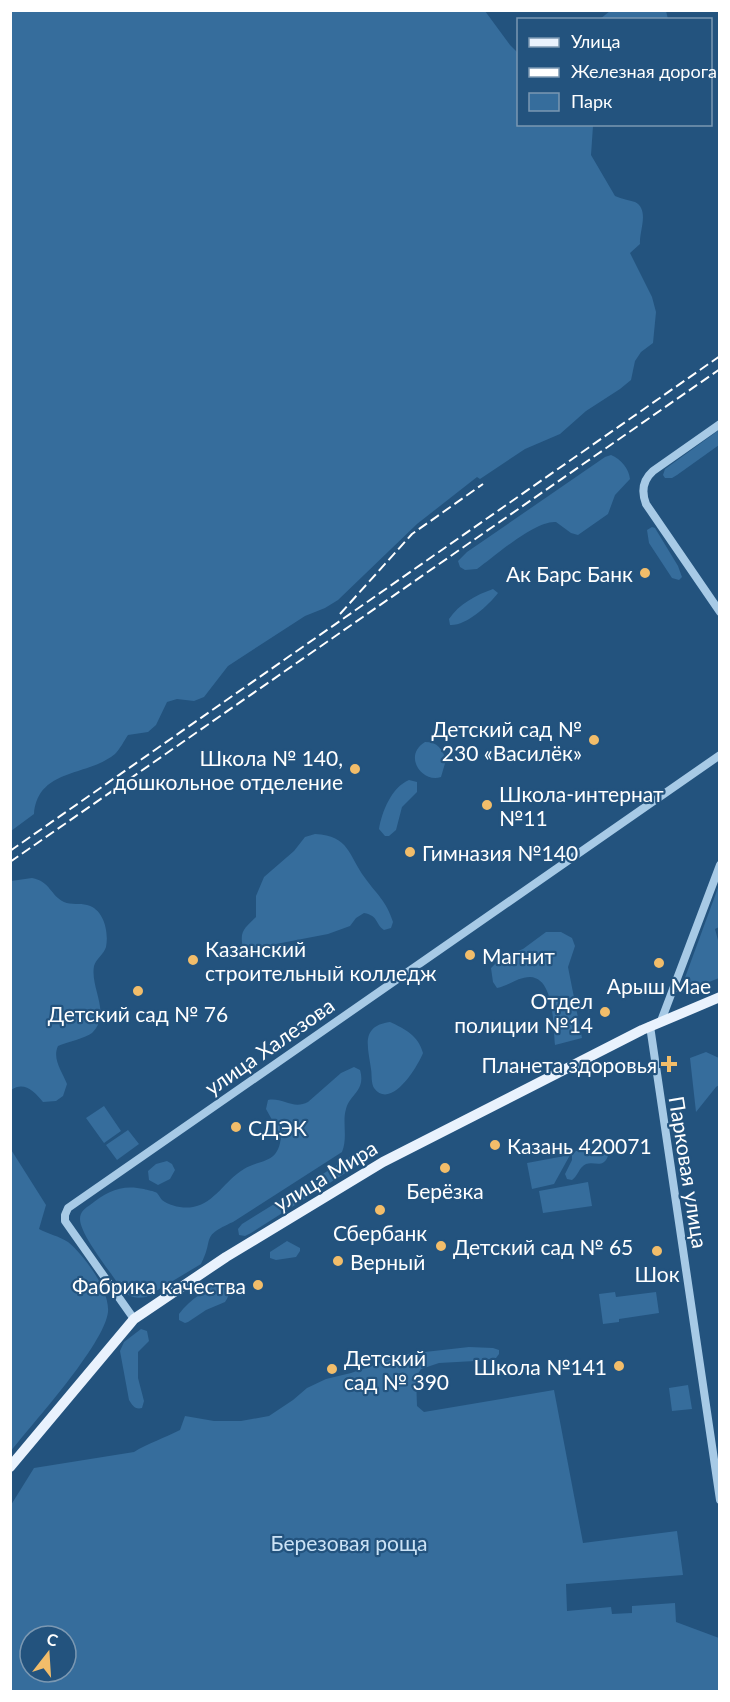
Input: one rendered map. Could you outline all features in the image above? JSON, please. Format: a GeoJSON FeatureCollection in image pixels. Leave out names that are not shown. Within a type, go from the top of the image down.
{"type":"FeatureCollection","features":[{"type":"Feature","properties":{"kind":"main road","name":"улица Мира"},"geometry":{"type":"LineString","coordinates":[[10,1467],[134,1319],[226,1257],[383,1162],[650,1026],[720,997]]}},
{"type":"Feature","properties":{"kind":"street"},"geometry":{"type":"LineString","coordinates":[[720,424],[653,471],[645,479],[643,489],[646,504],[720,612]]}},
{"type":"Feature","properties":{"kind":"street","name":"улица Халезова"},"geometry":{"type":"LineString","coordinates":[[134,1319],[65,1221],[68,1208],[720,755]]}},
{"type":"Feature","properties":{"kind":"street"},"geometry":{"type":"LineString","coordinates":[[662,1021],[720,865]]}},
{"type":"Feature","properties":{"kind":"street","name":"Парковая улица"},"geometry":{"type":"LineString","coordinates":[[650,1026],[720,1500]]}},
{"type":"Feature","properties":{"kind":"green space"},"geometry":{"type":"Polygon","coordinates":[[[11,10],[485,11],[517,52],[517,126],[593,126],[591,155],[615,196],[635,202],[642,210],[640,244],[630,253],[652,297],[656,312],[653,343],[641,352],[635,361],[631,380],[620,389],[586,411],[560,434],[525,449],[480,479],[477,477],[417,524],[338,600],[305,616],[228,666],[204,697],[194,701],[177,699],[167,702],[156,725],[148,732],[128,735],[115,754],[104,761],[66,775],[44,788],[37,799],[34,814],[11,831],[11,10]]]}},
{"type":"Feature","properties":{"kind":"green space"},"geometry":{"type":"Polygon","coordinates":[[[610,11],[666,11],[668,18],[601,18],[610,11]]]}},
{"type":"Feature","properties":{"kind":"green space"},"geometry":{"type":"Polygon","coordinates":[[[719,430],[719,445],[677,475],[665,478],[663,475],[665,469],[719,430]]]}},
{"type":"Feature","properties":{"kind":"green space"},"geometry":{"type":"Polygon","coordinates":[[[611,455],[624,465],[630,479],[615,495],[608,514],[578,535],[571,533],[556,522],[547,523],[526,533],[477,569],[465,570],[460,567],[458,561],[467,552],[611,455]]]}},
{"type":"Feature","properties":{"kind":"green space"},"geometry":{"type":"Polygon","coordinates":[[[655,528],[678,566],[682,577],[679,580],[672,578],[649,543],[647,530],[655,528]]]}},
{"type":"Feature","properties":{"kind":"green space"},"geometry":{"type":"Polygon","coordinates":[[[493,589],[498,593],[489,604],[470,619],[450,625],[449,619],[463,604],[493,589]]]}},
{"type":"Feature","properties":{"kind":"green space"},"geometry":{"type":"Polygon","coordinates":[[[425,742],[441,749],[446,760],[441,777],[434,778],[422,773],[415,761],[418,748],[425,742]]]}},
{"type":"Feature","properties":{"kind":"green space"},"geometry":{"type":"Polygon","coordinates":[[[409,780],[417,782],[417,792],[402,807],[396,830],[389,836],[385,836],[379,829],[385,807],[398,788],[409,780]]]}},
{"type":"Feature","properties":{"kind":"green space"},"geometry":{"type":"Polygon","coordinates":[[[315,834],[335,838],[347,848],[387,908],[393,922],[391,928],[384,930],[375,918],[364,913],[350,926],[328,934],[259,949],[243,947],[242,933],[256,917],[256,896],[264,877],[294,851],[305,837],[315,834]]]}},
{"type":"Feature","properties":{"kind":"green space"},"geometry":{"type":"Polygon","coordinates":[[[32,878],[47,885],[64,902],[93,907],[104,922],[107,935],[105,950],[94,966],[100,1009],[98,1025],[92,1033],[85,1037],[58,1046],[56,1056],[67,1084],[63,1096],[56,1101],[43,1102],[29,1088],[16,1087],[11,1090],[11,881],[32,878]]]}},
{"type":"Feature","properties":{"kind":"green space"},"geometry":{"type":"Polygon","coordinates":[[[719,885],[719,927],[715,929],[719,944],[719,978],[679,994],[719,885]]]}},
{"type":"Feature","properties":{"kind":"green space"},"geometry":{"type":"Polygon","coordinates":[[[546,932],[561,932],[572,938],[575,946],[568,967],[582,1038],[555,1045],[551,1005],[544,986],[538,979],[530,977],[521,978],[497,988],[493,982],[491,968],[502,957],[523,949],[546,932]]]}},
{"type":"Feature","properties":{"kind":"green space"},"geometry":{"type":"Polygon","coordinates":[[[390,1022],[414,1037],[423,1053],[403,1084],[388,1094],[381,1094],[372,1084],[368,1039],[374,1028],[390,1022]]]}},
{"type":"Feature","properties":{"kind":"green space"},"geometry":{"type":"Polygon","coordinates":[[[706,1052],[719,1058],[719,1085],[696,1112],[690,1058],[706,1052]]]}},
{"type":"Feature","properties":{"kind":"green space"},"geometry":{"type":"Polygon","coordinates":[[[354,1067],[360,1070],[361,1083],[346,1109],[345,1141],[342,1152],[216,1231],[210,1239],[201,1264],[146,1297],[130,1296],[124,1291],[84,1232],[80,1219],[85,1209],[109,1192],[129,1187],[156,1192],[162,1200],[177,1206],[189,1208],[201,1205],[244,1169],[268,1159],[277,1152],[281,1136],[266,1109],[268,1100],[303,1104],[341,1073],[354,1067]]]}},
{"type":"Feature","properties":{"kind":"green space"},"geometry":{"type":"Polygon","coordinates":[[[104,1106],[121,1131],[104,1143],[86,1118],[104,1106]]]}},
{"type":"Feature","properties":{"kind":"green space"},"geometry":{"type":"Polygon","coordinates":[[[128,1130],[139,1144],[117,1160],[106,1145],[128,1130]]]}},
{"type":"Feature","properties":{"kind":"green space"},"geometry":{"type":"Polygon","coordinates":[[[368,1146],[373,1150],[369,1158],[251,1233],[245,1236],[239,1235],[238,1229],[242,1224],[368,1146]]]}},
{"type":"Feature","properties":{"kind":"green space"},"geometry":{"type":"Polygon","coordinates":[[[10,1148],[46,1205],[39,1229],[68,1242],[81,1255],[95,1274],[108,1303],[104,1326],[94,1344],[11,1451],[10,1148]]]}},
{"type":"Feature","properties":{"kind":"green space"},"geometry":{"type":"Polygon","coordinates":[[[600,1150],[608,1156],[604,1162],[586,1164],[572,1180],[567,1179],[565,1174],[572,1155],[576,1151],[600,1150]]]}},
{"type":"Feature","properties":{"kind":"green space"},"geometry":{"type":"Polygon","coordinates":[[[570,1155],[554,1184],[532,1189],[527,1163],[570,1155]]]}},
{"type":"Feature","properties":{"kind":"green space"},"geometry":{"type":"Polygon","coordinates":[[[167,1161],[175,1170],[170,1179],[158,1185],[149,1180],[148,1171],[156,1164],[167,1161]]]}},
{"type":"Feature","properties":{"kind":"green space"},"geometry":{"type":"Polygon","coordinates":[[[588,1182],[592,1206],[543,1213],[539,1191],[588,1182]]]}},
{"type":"Feature","properties":{"kind":"green space"},"geometry":{"type":"Polygon","coordinates":[[[287,1241],[300,1248],[296,1257],[276,1260],[270,1258],[270,1252],[287,1241]]]}},
{"type":"Feature","properties":{"kind":"green space"},"geometry":{"type":"Polygon","coordinates":[[[225,1280],[230,1291],[225,1302],[206,1310],[188,1322],[179,1320],[179,1314],[188,1303],[225,1280]]]}},
{"type":"Feature","properties":{"kind":"green space"},"geometry":{"type":"Polygon","coordinates":[[[615,1292],[616,1297],[656,1292],[659,1313],[619,1319],[619,1322],[603,1324],[599,1294],[615,1292]]]}},
{"type":"Feature","properties":{"kind":"green space"},"geometry":{"type":"Polygon","coordinates":[[[141,1329],[147,1331],[149,1341],[138,1352],[138,1378],[144,1401],[142,1408],[137,1408],[129,1400],[120,1351],[124,1342],[141,1329]]]}},
{"type":"Feature","properties":{"kind":"green space","name":"Березовая роща"},"geometry":{"type":"Polygon","coordinates":[[[469,1347],[493,1348],[499,1350],[496,1358],[439,1363],[421,1369],[416,1377],[417,1406],[424,1412],[554,1390],[583,1543],[677,1531],[683,1575],[566,1584],[567,1611],[611,1607],[612,1614],[632,1613],[632,1606],[675,1603],[676,1622],[719,1638],[719,1691],[11,1691],[11,1505],[34,1468],[134,1452],[180,1430],[185,1416],[214,1421],[241,1421],[269,1416],[307,1388],[326,1379],[407,1354],[469,1347]]]}},
{"type":"Feature","properties":{"kind":"green space"},"geometry":{"type":"Polygon","coordinates":[[[688,1385],[692,1409],[672,1411],[669,1388],[688,1385]]]}},
{"type":"Feature","properties":{"kind":"waterway"},"geometry":{"type":"LineString","coordinates":[[590,1692],[615,1692]]}},
{"type":"Feature","properties":{"kind":"railway"},"geometry":{"type":"LineString","coordinates":[[10,851],[720,356]]}},
{"type":"Feature","properties":{"kind":"railway"},"geometry":{"type":"LineString","coordinates":[[10,862],[720,369]]}},
{"type":"Feature","properties":{"kind":"railway"},"geometry":{"type":"LineString","coordinates":[[340,614],[412,534],[483,484]]}},
{"type":"Feature","properties":{"kind":"place","name":"Ак Барс Банк"},"geometry":{"type":"Point","coordinates":[645,573]}},
{"type":"Feature","properties":{"kind":"place","name":"Детский сад № 230 «Василёк»"},"geometry":{"type":"Point","coordinates":[594,740]}},
{"type":"Feature","properties":{"kind":"place","name":"Школа № 140, дошкольное отделение"},"geometry":{"type":"Point","coordinates":[355,769]}},
{"type":"Feature","properties":{"kind":"place","name":"Школа-интернат №11"},"geometry":{"type":"Point","coordinates":[487,805]}},
{"type":"Feature","properties":{"kind":"place","name":"Гимназия №140"},"geometry":{"type":"Point","coordinates":[410,852]}},
{"type":"Feature","properties":{"kind":"place","name":"Магнит"},"geometry":{"type":"Point","coordinates":[470,955]}},
{"type":"Feature","properties":{"kind":"place","name":"Казанский строительный колледж"},"geometry":{"type":"Point","coordinates":[193,960]}},
{"type":"Feature","properties":{"kind":"place","name":"Арыш Мае"},"geometry":{"type":"Point","coordinates":[659,963]}},
{"type":"Feature","properties":{"kind":"place","name":"Детский сад № 76"},"geometry":{"type":"Point","coordinates":[138,991]}},
{"type":"Feature","properties":{"kind":"place","name":"Отдел полиции №14"},"geometry":{"type":"Point","coordinates":[605,1012]}},
{"type":"Feature","properties":{"kind":"place","name":"Планета здоровья"},"geometry":{"type":"Point","coordinates":[669,1064]}},
{"type":"Feature","properties":{"kind":"place","name":"СДЭК"},"geometry":{"type":"Point","coordinates":[236,1127]}},
{"type":"Feature","properties":{"kind":"place","name":"Казань 420071"},"geometry":{"type":"Point","coordinates":[495,1145]}},
{"type":"Feature","properties":{"kind":"place","name":"Берёзка"},"geometry":{"type":"Point","coordinates":[445,1168]}},
{"type":"Feature","properties":{"kind":"place","name":"Сбербанк"},"geometry":{"type":"Point","coordinates":[380,1210]}},
{"type":"Feature","properties":{"kind":"place","name":"Детский сад № 65"},"geometry":{"type":"Point","coordinates":[441,1246]}},
{"type":"Feature","properties":{"kind":"place","name":"Шок"},"geometry":{"type":"Point","coordinates":[657,1251]}},
{"type":"Feature","properties":{"kind":"place","name":"Верный"},"geometry":{"type":"Point","coordinates":[338,1261]}},
{"type":"Feature","properties":{"kind":"place","name":"Фабрика качества"},"geometry":{"type":"Point","coordinates":[258,1285]}},
{"type":"Feature","properties":{"kind":"place","name":"Школа №141"},"geometry":{"type":"Point","coordinates":[619,1366]}},
{"type":"Feature","properties":{"kind":"place","name":"Детский сад № 390"},"geometry":{"type":"Point","coordinates":[332,1369]}}]}
